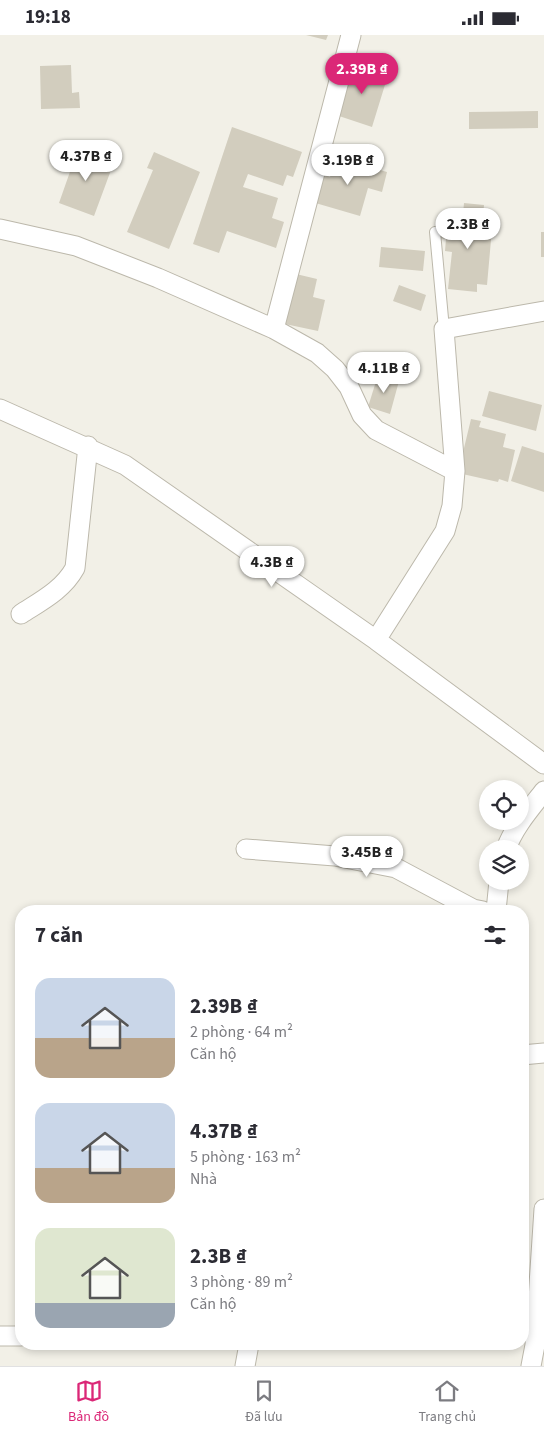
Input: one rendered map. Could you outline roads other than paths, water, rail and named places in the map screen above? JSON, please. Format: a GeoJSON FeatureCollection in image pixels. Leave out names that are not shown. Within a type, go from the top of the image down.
{"type":"FeatureCollection","features":[{"type":"Feature","properties":{"kind":"street"},"geometry":{"type":"LineString","coordinates":[[274,329],[351,35]]}},
{"type":"Feature","properties":{"kind":"street"},"geometry":{"type":"LineString","coordinates":[[0,229],[76,246],[158,278],[274,329],[317,353],[335,369],[349,387],[362,415],[376,430],[455,471]]}},
{"type":"Feature","properties":{"kind":"street"},"geometry":{"type":"LineString","coordinates":[[376,639],[445,531],[452,506],[455,471],[444,329],[544,311]]}},
{"type":"Feature","properties":{"kind":"street"},"geometry":{"type":"LineString","coordinates":[[0,409],[126,465],[376,639],[544,765]]}},
{"type":"Feature","properties":{"kind":"street"},"geometry":{"type":"LineString","coordinates":[[21,614],[57,591],[69,579],[75,568],[88,447]]}},
{"type":"Feature","properties":{"kind":"street"},"geometry":{"type":"LineString","coordinates":[[511,840],[519,824],[544,791]]}},
{"type":"Feature","properties":{"kind":"street"},"geometry":{"type":"LineString","coordinates":[[246,849],[335,856],[396,868],[465,905]]}},
{"type":"Feature","properties":{"kind":"street"},"geometry":{"type":"LineString","coordinates":[[497,905],[498,890]]}},
{"type":"Feature","properties":{"kind":"street"},"geometry":{"type":"LineString","coordinates":[[529,1054],[544,1053]]}},
{"type":"Feature","properties":{"kind":"street"},"geometry":{"type":"LineString","coordinates":[[531,1366],[535,1345],[531,1268],[544,1209]]}},
{"type":"Feature","properties":{"kind":"street"},"geometry":{"type":"LineString","coordinates":[[0,1336],[15,1336]]}},
{"type":"Feature","properties":{"kind":"street"},"geometry":{"type":"LineString","coordinates":[[245,1366],[248,1350]]}},
{"type":"Feature","properties":{"kind":"lane"},"geometry":{"type":"LineString","coordinates":[[435,231],[444,329]]}}]}
